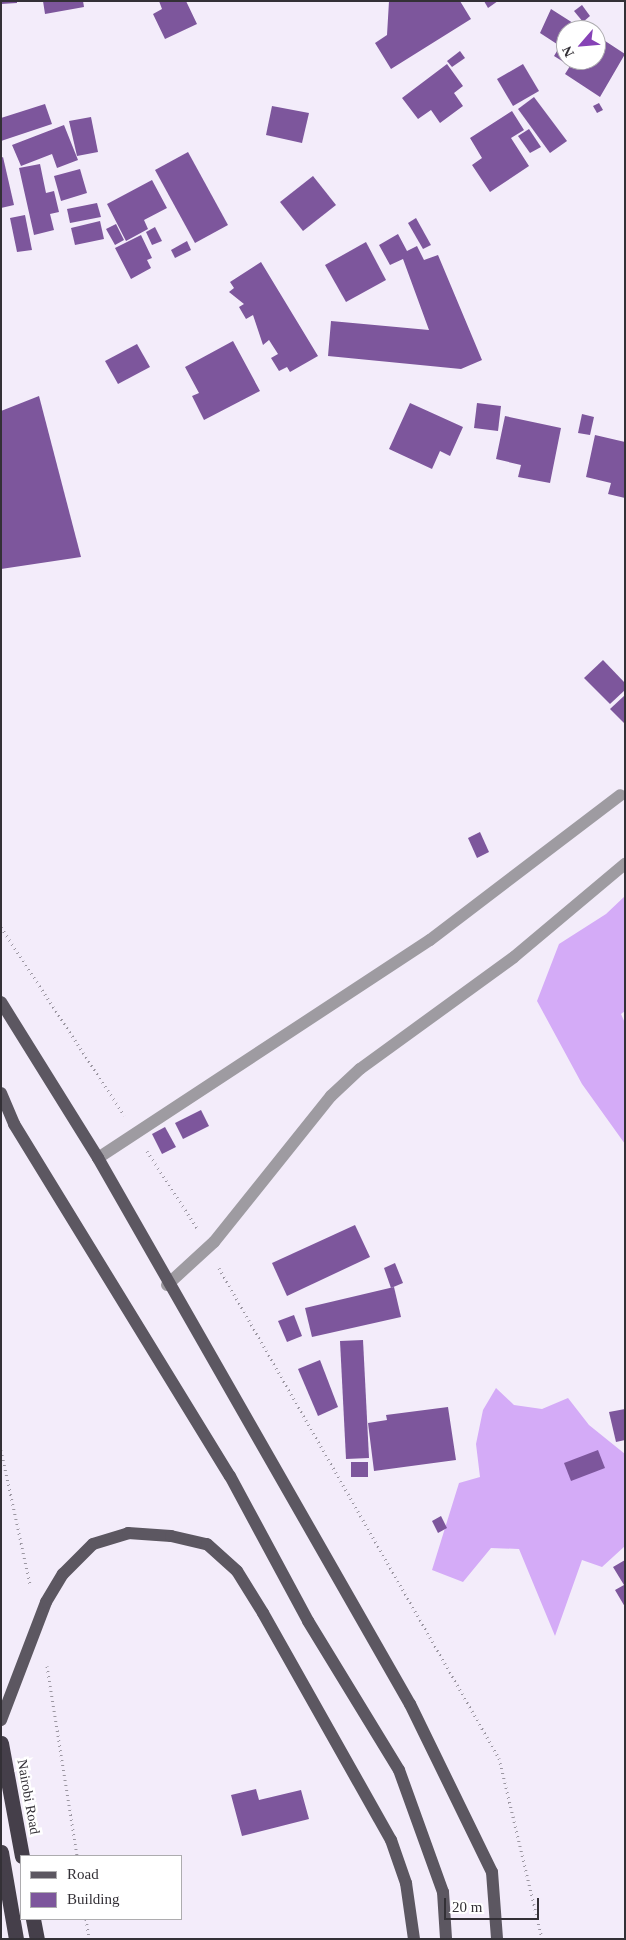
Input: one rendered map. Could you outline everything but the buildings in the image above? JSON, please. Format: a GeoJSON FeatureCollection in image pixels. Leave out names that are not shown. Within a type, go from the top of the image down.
{"type":"FeatureCollection","features":[{"type":"Feature","properties":{"kind":"highway","name":"Nairobi Road"},"geometry":{"type":"LineString","coordinates":[[1,1743],[22,1855]]}},
{"type":"Feature","properties":{"kind":"highway"},"geometry":{"type":"LineString","coordinates":[[1,1852],[16,1939]]}},
{"type":"Feature","properties":{"kind":"highway"},"geometry":{"type":"LineString","coordinates":[[33,1920],[37,1939]]}},
{"type":"Feature","properties":{"kind":"main road"},"geometry":{"type":"LineString","coordinates":[[1,1002],[98,1158],[167,1285],[289,1487],[410,1704],[492,1872],[497,1939]]}},
{"type":"Feature","properties":{"kind":"main road"},"geometry":{"type":"LineString","coordinates":[[1,1093],[14,1124],[230,1476],[308,1621],[399,1770],[443,1892],[446,1939]]}},
{"type":"Feature","properties":{"kind":"main road"},"geometry":{"type":"LineString","coordinates":[[1,1720],[46,1602],[63,1574],[93,1544],[128,1533],[170,1536],[207,1544],[237,1571],[263,1613],[391,1840],[406,1883],[414,1939]]}},
{"type":"Feature","properties":{"kind":"street"},"geometry":{"type":"LineString","coordinates":[[98,1158],[430,940],[620,795]]}},
{"type":"Feature","properties":{"kind":"street"},"geometry":{"type":"LineString","coordinates":[[167,1285],[208,1247],[331,1096],[360,1069],[514,957],[625,864]]}},
{"type":"Feature","properties":{"kind":"path"},"geometry":{"type":"LineString","coordinates":[[1,927],[208,1247],[499,1758],[542,1939]]}},
{"type":"Feature","properties":{"kind":"path"},"geometry":{"type":"LineString","coordinates":[[86,1920],[89,1939]]}},
{"type":"Feature","properties":{"kind":"shaded area"},"geometry":{"type":"Polygon","coordinates":[[[625,896],[625,1011],[621,1014],[625,1023],[625,1144],[582,1084],[537,1001],[559,944],[606,914],[625,896]]]}},
{"type":"Feature","properties":{"kind":"shaded area"},"geometry":{"type":"Polygon","coordinates":[[[496,1388],[514,1405],[542,1409],[568,1398],[589,1425],[625,1454],[625,1546],[602,1567],[582,1560],[555,1636],[519,1549],[491,1548],[463,1582],[432,1570],[459,1483],[480,1477],[476,1444],[483,1410],[496,1388]]]}}]}
